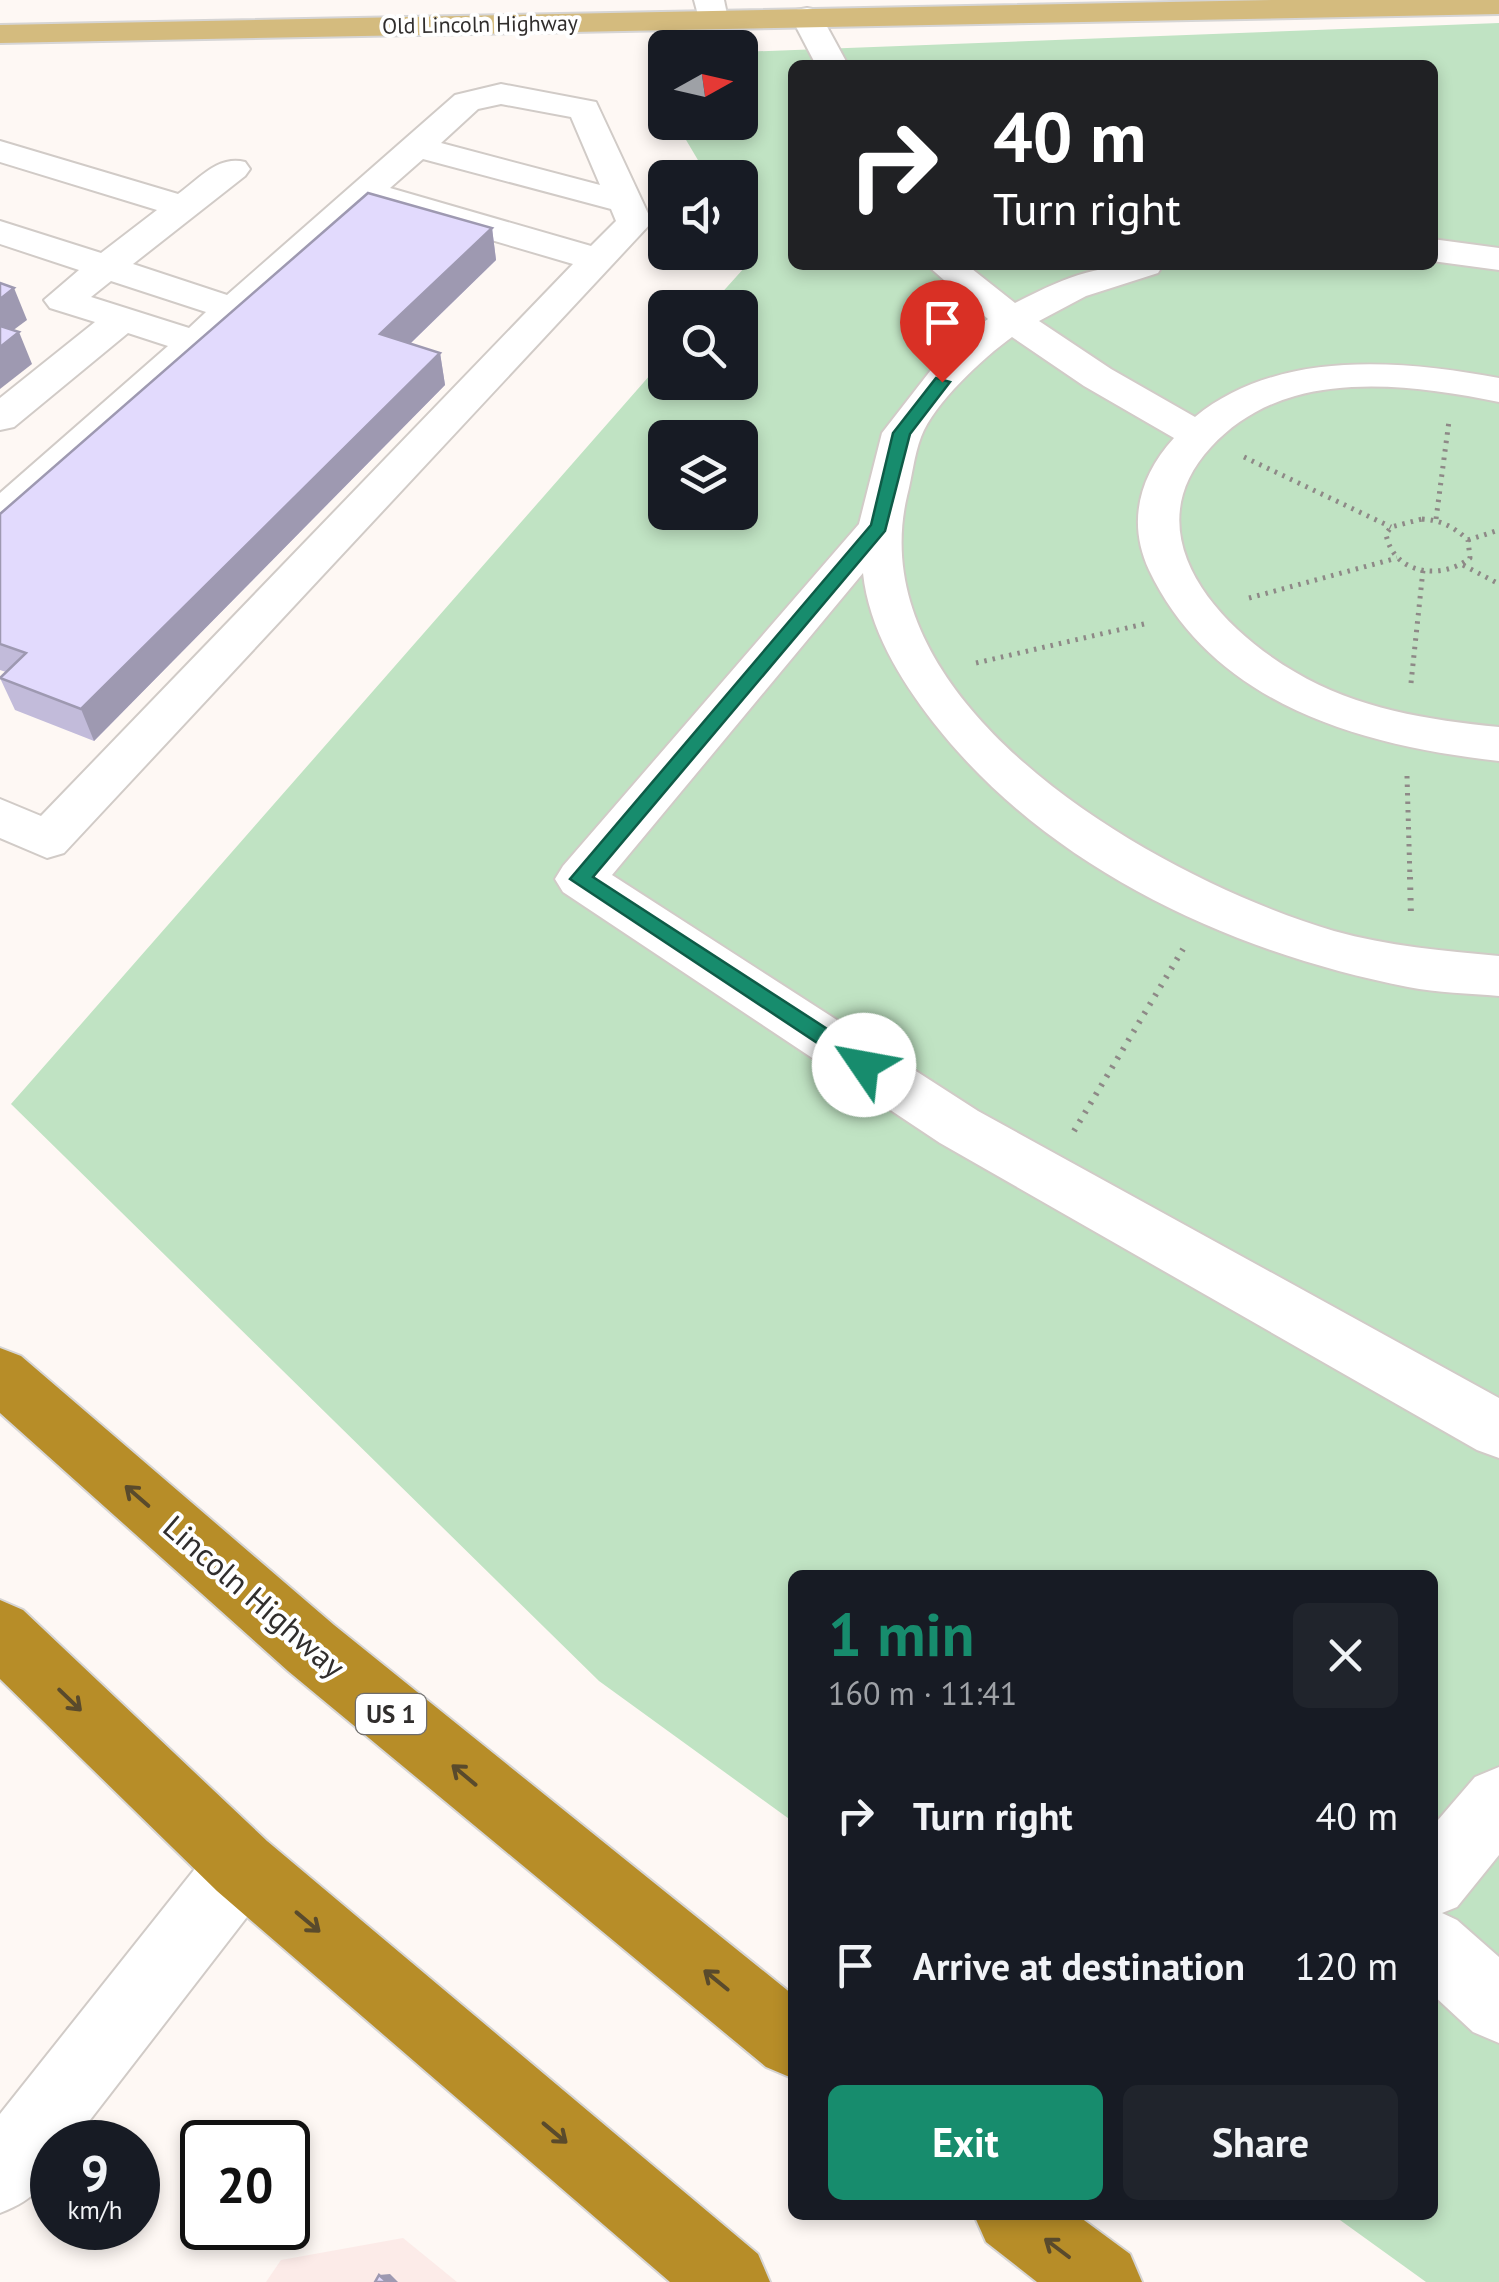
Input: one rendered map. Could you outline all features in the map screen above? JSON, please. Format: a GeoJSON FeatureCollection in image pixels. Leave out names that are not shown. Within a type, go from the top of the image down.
{"type":"FeatureCollection","features":[{"type":"Feature","properties":{"kind":"highway","name":"Lincoln Highway"},"geometry":{"type":"LineString","coordinates":[[0,1376],[312,1648],[788,2038]]}},
{"type":"Feature","properties":{"kind":"highway"},"geometry":{"type":"LineString","coordinates":[[0,1632],[242,1866],[730,2282]]}},
{"type":"Feature","properties":{"kind":"highway"},"geometry":{"type":"LineString","coordinates":[[1020,2220],[1102,2282]]}},
{"type":"Feature","properties":{"kind":"main road","name":"Old Lincoln Highway"},"geometry":{"type":"LineString","coordinates":[[0,34],[710,9],[807,17],[1157,6],[1499,5]]}},
{"type":"Feature","properties":{"kind":"lane"},"geometry":{"type":"LineString","coordinates":[[807,17],[829,60]]}},
{"type":"Feature","properties":{"kind":"lane"},"geometry":{"type":"LineString","coordinates":[[0,515],[467,102],[501,94],[584,109],[634,222],[47,840],[0,817]]}},
{"type":"Feature","properties":{"kind":"lane"},"geometry":{"type":"LineString","coordinates":[[416,147],[627,203]]}},
{"type":"Feature","properties":{"kind":"lane"},"geometry":{"type":"LineString","coordinates":[[0,150],[183,207]]}},
{"type":"Feature","properties":{"kind":"lane"},"geometry":{"type":"LineString","coordinates":[[196,342],[63,300],[233,169]]}},
{"type":"Feature","properties":{"kind":"lane"},"geometry":{"type":"LineString","coordinates":[[366,192],[598,260]]}},
{"type":"Feature","properties":{"kind":"lane"},"geometry":{"type":"LineString","coordinates":[[0,232],[234,309]]}},
{"type":"Feature","properties":{"kind":"lane"},"geometry":{"type":"LineString","coordinates":[[1438,251],[1499,258]]}},
{"type":"Feature","properties":{"kind":"lane"},"geometry":{"type":"LineString","coordinates":[[945,301],[1010,321],[1073,288],[1130,270]]}},
{"type":"Feature","properties":{"kind":"lane"},"geometry":{"type":"LineString","coordinates":[[945,301],[1010,321],[1141,405],[1197,434]]}},
{"type":"Feature","properties":{"kind":"lane"},"geometry":{"type":"LineString","coordinates":[[945,301],[902,433],[879,527],[888,600],[922,676],[986,757],[1077,833],[1210,905],[1328,948],[1412,968],[1499,976]]}},
{"type":"Feature","properties":{"kind":"lane"},"geometry":{"type":"LineString","coordinates":[[0,418],[122,318]]}},
{"type":"Feature","properties":{"kind":"lane"},"geometry":{"type":"LineString","coordinates":[[1499,390],[1398,374],[1326,378],[1261,394],[1210,422],[1197,434],[1164,480],[1157,522],[1168,566],[1195,612],[1239,656],[1298,693],[1368,722],[1444,740],[1499,744]]}},
{"type":"Feature","properties":{"kind":"lane"},"geometry":{"type":"LineString","coordinates":[[879,527],[580,879],[959,1126],[1499,1430]]}},
{"type":"Feature","properties":{"kind":"lane"},"geometry":{"type":"LineString","coordinates":[[1438,1875],[1499,1801]]}},
{"type":"Feature","properties":{"kind":"lane"},"geometry":{"type":"LineString","coordinates":[[0,2175],[242,1866]]}},
{"type":"Feature","properties":{"kind":"lane"},"geometry":{"type":"LineString","coordinates":[[1438,1951],[1499,2006]]}},
{"type":"Feature","properties":{"kind":"path"},"geometry":{"type":"LineString","coordinates":[[1436,520],[1455,380]]}},
{"type":"Feature","properties":{"kind":"path"},"geometry":{"type":"LineString","coordinates":[[1197,434],[1391,527]]}},
{"type":"Feature","properties":{"kind":"path"},"geometry":{"type":"LineString","coordinates":[[1410,518],[1436,520],[1460,531],[1468,540],[1470,558],[1463,566],[1438,572],[1424,570],[1397,558],[1386,542],[1391,527],[1410,518]]}},
{"type":"Feature","properties":{"kind":"path"},"geometry":{"type":"LineString","coordinates":[[1468,540],[1499,530]]}},
{"type":"Feature","properties":{"kind":"path"},"geometry":{"type":"LineString","coordinates":[[922,676],[1195,612],[1397,558]]}},
{"type":"Feature","properties":{"kind":"path"},"geometry":{"type":"LineString","coordinates":[[1463,566],[1499,584]]}},
{"type":"Feature","properties":{"kind":"path"},"geometry":{"type":"LineString","coordinates":[[1412,968],[1405,731],[1424,570]]}},
{"type":"Feature","properties":{"kind":"path"},"geometry":{"type":"LineString","coordinates":[[1047,1176],[1210,905]]}},
{"type":"Feature","properties":{"kind":"shaded area"},"geometry":{"type":"Polygon","coordinates":[[[403,2238],[457,2282],[266,2282],[281,2260],[403,2238]]]}},
{"type":"Feature","properties":{"kind":"green space"},"geometry":{"type":"Polygon","coordinates":[[[1499,23],[1499,2282],[1426,2282],[1340,2220],[1438,2220],[1438,1570],[788,1570],[788,1818],[599,1681],[11,1104],[648,377],[648,400],[758,400],[758,290],[724,290],[742,270],[758,270],[758,160],[698,160],[686,140],[758,140],[758,51],[1499,23]]]}},
{"type":"Feature","properties":{"kind":"building"},"geometry":{"type":"Polygon","coordinates":[[[368,193],[492,228],[380,334],[440,353],[81,709],[0,678],[26,653],[0,644],[0,514],[368,193]]]}},
{"type":"Feature","properties":{"kind":"building"},"geometry":{"type":"Polygon","coordinates":[[[0,283],[14,288],[0,299],[0,283]]]}},
{"type":"Feature","properties":{"kind":"building"},"geometry":{"type":"Polygon","coordinates":[[[0,326],[19,332],[0,347],[0,326]]]}},
{"type":"Feature","properties":{"kind":"route"},"geometry":{"type":"LineString","coordinates":[[864,1065],[580,879],[879,527],[902,433],[942,382]]}}]}
